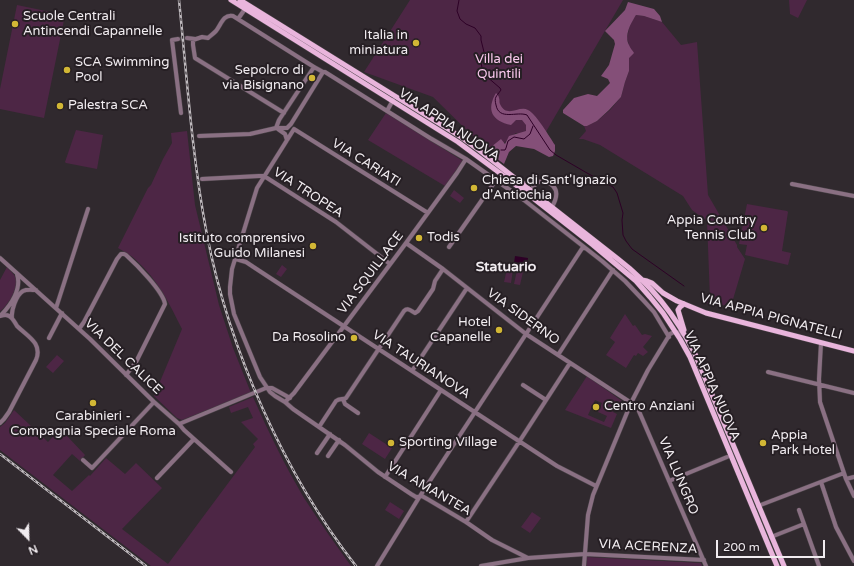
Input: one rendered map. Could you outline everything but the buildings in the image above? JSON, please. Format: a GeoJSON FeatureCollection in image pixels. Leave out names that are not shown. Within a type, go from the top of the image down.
{"type":"FeatureCollection","features":[{"type":"Feature","properties":{"kind":"main road","name":"VIA APPIA NUOVA"},"geometry":{"type":"LineString","coordinates":[[231,0],[466,147],[552,207],[628,267],[642,280],[663,304],[686,336],[698,361],[784,566]]}},
{"type":"Feature","properties":{"kind":"main road","name":"VIA APPIA NUOVA"},"geometry":{"type":"LineString","coordinates":[[240,0],[462,137],[522,183],[530,192],[636,281],[658,306],[676,332],[696,370],[777,566]]}},
{"type":"Feature","properties":{"kind":"main road"},"geometry":{"type":"LineString","coordinates":[[636,281],[642,280]]}},
{"type":"Feature","properties":{"kind":"main road","name":"VIA APPIA PIGNATELLI"},"geometry":{"type":"LineString","coordinates":[[642,280],[649,282],[684,304],[712,315],[854,351]]}},
{"type":"Feature","properties":{"kind":"main road"},"geometry":{"type":"LineString","coordinates":[[684,304],[678,310],[686,336]]}},
{"type":"Feature","properties":{"kind":"street"},"geometry":{"type":"LineString","coordinates":[[187,38],[207,38],[216,30],[224,19],[228,16],[232,16],[238,19],[245,8]]}},
{"type":"Feature","properties":{"kind":"street","name":"VIA APPIA NUOVA"},"geometry":{"type":"LineString","coordinates":[[238,19],[466,160],[524,200],[625,281],[644,301],[669,337]]}},
{"type":"Feature","properties":{"kind":"street"},"geometry":{"type":"LineString","coordinates":[[195,39],[193,41],[195,58],[284,113]]}},
{"type":"Feature","properties":{"kind":"street"},"geometry":{"type":"LineString","coordinates":[[178,40],[172,40],[182,113]]}},
{"type":"Feature","properties":{"kind":"street"},"geometry":{"type":"LineString","coordinates":[[276,128],[278,122],[314,67]]}},
{"type":"Feature","properties":{"kind":"street"},"geometry":{"type":"LineString","coordinates":[[199,136],[250,134],[276,128],[287,128],[291,124],[323,72]]}},
{"type":"Feature","properties":{"kind":"street"},"geometry":{"type":"LineString","coordinates":[[388,111],[393,100]]}},
{"type":"Feature","properties":{"kind":"street"},"geometry":{"type":"LineString","coordinates":[[266,388],[257,371],[234,314],[230,294],[230,281],[258,185],[294,130],[291,124]]}},
{"type":"Feature","properties":{"kind":"street"},"geometry":{"type":"LineString","coordinates":[[276,128],[285,134],[287,140]]}},
{"type":"Feature","properties":{"kind":"street","name":"VIA CARIATI"},"geometry":{"type":"LineString","coordinates":[[294,130],[428,213]]}},
{"type":"Feature","properties":{"kind":"street","name":"VIA SQUILLACE"},"geometry":{"type":"LineString","coordinates":[[285,402],[294,393],[466,160]]}},
{"type":"Feature","properties":{"kind":"street","name":"VIA TROPEA"},"geometry":{"type":"LineString","coordinates":[[202,179],[264,176],[336,222],[390,264]]}},
{"type":"Feature","properties":{"kind":"street"},"geometry":{"type":"LineString","coordinates":[[449,247],[496,180]]}},
{"type":"Feature","properties":{"kind":"street"},"geometry":{"type":"LineString","coordinates":[[522,183],[542,181],[546,182],[555,189],[556,196],[552,207]]}},
{"type":"Feature","properties":{"kind":"street"},"geometry":{"type":"LineString","coordinates":[[524,200],[537,182]]}},
{"type":"Feature","properties":{"kind":"street"},"geometry":{"type":"LineString","coordinates":[[792,184],[854,196]]}},
{"type":"Feature","properties":{"kind":"street"},"geometry":{"type":"LineString","coordinates":[[56,308],[88,209]]}},
{"type":"Feature","properties":{"kind":"street","name":"VIA SIDERNO"},"geometry":{"type":"LineString","coordinates":[[406,243],[443,269],[526,334],[631,403]]}},
{"type":"Feature","properties":{"kind":"street"},"geometry":{"type":"LineString","coordinates":[[377,566],[420,496],[584,247]]}},
{"type":"Feature","properties":{"kind":"street"},"geometry":{"type":"LineString","coordinates":[[79,329],[118,257],[123,254],[126,255],[150,280],[162,296],[165,304],[136,362],[126,375]]}},
{"type":"Feature","properties":{"kind":"street","name":"VIA DEL CALICE"},"geometry":{"type":"LineString","coordinates":[[0,258],[62,313],[154,402],[180,424],[194,439],[231,472]]}},
{"type":"Feature","properties":{"kind":"street","name":"VIA TAURIANOVA"},"geometry":{"type":"LineString","coordinates":[[236,258],[255,268],[519,442],[562,469],[596,486]]}},
{"type":"Feature","properties":{"kind":"street"},"geometry":{"type":"LineString","coordinates":[[319,427],[336,401],[346,398],[404,311],[408,309],[415,313],[418,311],[443,269]]}},
{"type":"Feature","properties":{"kind":"street"},"geometry":{"type":"LineString","coordinates":[[558,355],[612,270]]}},
{"type":"Feature","properties":{"kind":"street"},"geometry":{"type":"LineString","coordinates":[[0,316],[9,306],[17,290],[19,282],[17,273]]}},
{"type":"Feature","properties":{"kind":"street"},"geometry":{"type":"LineString","coordinates":[[17,290],[28,283]]}},
{"type":"Feature","properties":{"kind":"street"},"geometry":{"type":"LineString","coordinates":[[12,318],[12,309],[28,283]]}},
{"type":"Feature","properties":{"kind":"street"},"geometry":{"type":"LineString","coordinates":[[412,371],[467,288]]}},
{"type":"Feature","properties":{"kind":"street"},"geometry":{"type":"LineString","coordinates":[[23,291],[36,290]]}},
{"type":"Feature","properties":{"kind":"street"},"geometry":{"type":"LineString","coordinates":[[49,338],[62,313]]}},
{"type":"Feature","properties":{"kind":"street"},"geometry":{"type":"LineString","coordinates":[[0,316],[7,315],[12,318],[34,342],[37,347],[38,354],[10,410],[0,423]]}},
{"type":"Feature","properties":{"kind":"street"},"geometry":{"type":"LineString","coordinates":[[584,566],[588,511],[591,500],[631,403],[648,370],[671,334],[676,332],[686,336]]}},
{"type":"Feature","properties":{"kind":"street"},"geometry":{"type":"LineString","coordinates":[[821,343],[819,395],[822,409],[846,479],[854,496]]}},
{"type":"Feature","properties":{"kind":"street"},"geometry":{"type":"LineString","coordinates":[[466,522],[570,363]]}},
{"type":"Feature","properties":{"kind":"street"},"geometry":{"type":"LineString","coordinates":[[768,372],[854,393]]}},
{"type":"Feature","properties":{"kind":"street"},"geometry":{"type":"LineString","coordinates":[[523,385],[546,400]]}},
{"type":"Feature","properties":{"kind":"street"},"geometry":{"type":"LineString","coordinates":[[180,424],[266,388],[271,388],[290,398]]}},
{"type":"Feature","properties":{"kind":"street","name":"VIA AMANTEA"},"geometry":{"type":"LineString","coordinates":[[266,388],[274,396],[339,440],[385,477],[411,494],[432,501],[494,541],[528,558]]}},
{"type":"Feature","properties":{"kind":"street"},"geometry":{"type":"LineString","coordinates":[[385,477],[441,390]]}},
{"type":"Feature","properties":{"kind":"street"},"geometry":{"type":"LineString","coordinates":[[343,399],[346,405],[358,413]]}},
{"type":"Feature","properties":{"kind":"street"},"geometry":{"type":"LineString","coordinates":[[83,460],[92,468],[154,402]]}},
{"type":"Feature","properties":{"kind":"street","name":"VIA LUNGRO"},"geometry":{"type":"LineString","coordinates":[[631,403],[638,409],[704,560]]}},
{"type":"Feature","properties":{"kind":"street"},"geometry":{"type":"LineString","coordinates":[[317,453],[330,434]]}},
{"type":"Feature","properties":{"kind":"street"},"geometry":{"type":"LineString","coordinates":[[156,478],[194,439]]}},
{"type":"Feature","properties":{"kind":"street"},"geometry":{"type":"LineString","coordinates":[[328,456],[339,440]]}},
{"type":"Feature","properties":{"kind":"street"},"geometry":{"type":"LineString","coordinates":[[669,482],[727,457]]}},
{"type":"Feature","properties":{"kind":"street"},"geometry":{"type":"LineString","coordinates":[[758,506],[844,473]]}},
{"type":"Feature","properties":{"kind":"street"},"geometry":{"type":"LineString","coordinates":[[846,479],[854,477]]}},
{"type":"Feature","properties":{"kind":"street"},"geometry":{"type":"LineString","coordinates":[[821,482],[836,527],[854,561]]}},
{"type":"Feature","properties":{"kind":"street"},"geometry":{"type":"LineString","coordinates":[[798,510],[819,566]]}},
{"type":"Feature","properties":{"kind":"street"},"geometry":{"type":"LineString","coordinates":[[771,537],[804,524]]}},
{"type":"Feature","properties":{"kind":"street","name":"VIA ACERENZA"},"geometry":{"type":"LineString","coordinates":[[481,566],[528,558],[584,554],[704,560],[706,566]]}},
{"type":"Feature","properties":{"kind":"green space","name":"Villa dei Quintili"},"geometry":{"type":"Polygon","coordinates":[[[410,0],[623,0],[540,142],[516,133],[492,155],[433,97],[364,72],[410,0]]]}},
{"type":"Feature","properties":{"kind":"green space"},"geometry":{"type":"Polygon","coordinates":[[[789,0],[807,0],[798,18],[790,14],[789,0]]]}},
{"type":"Feature","properties":{"kind":"green space"},"geometry":{"type":"Polygon","coordinates":[[[17,5],[65,15],[44,118],[0,109],[0,89],[17,5]]]}},
{"type":"Feature","properties":{"kind":"green space"},"geometry":{"type":"Polygon","coordinates":[[[636,15],[662,22],[681,45],[697,42],[708,195],[745,259],[731,306],[705,303],[710,299],[707,221],[692,210],[683,196],[600,145],[579,139],[586,131],[584,126],[597,121],[610,110],[621,97],[629,71],[629,45],[627,38],[630,24],[636,15]]]}},
{"type":"Feature","properties":{"kind":"green space"},"geometry":{"type":"Polygon","coordinates":[[[386,113],[463,161],[445,186],[368,140],[386,113]]]}},
{"type":"Feature","properties":{"kind":"green space"},"geometry":{"type":"Polygon","coordinates":[[[76,130],[103,135],[97,169],[65,162],[76,130]]]}},
{"type":"Feature","properties":{"kind":"green space"},"geometry":{"type":"Polygon","coordinates":[[[187,131],[195,205],[219,305],[233,348],[251,393],[182,420],[177,418],[154,396],[182,329],[168,301],[151,276],[134,258],[118,248],[172,143],[171,133],[187,131]]]}},
{"type":"Feature","properties":{"kind":"green space"},"geometry":{"type":"Polygon","coordinates":[[[454,190],[464,198],[460,203],[450,196],[454,190]]]}},
{"type":"Feature","properties":{"kind":"green space","name":"Appia Country Tennis Club"},"geometry":{"type":"Polygon","coordinates":[[[747,204],[788,212],[782,251],[791,253],[788,265],[745,255],[747,245],[739,244],[747,204]]]}},
{"type":"Feature","properties":{"kind":"green space"},"geometry":{"type":"Polygon","coordinates":[[[282,265],[287,269],[281,277],[276,274],[282,265]]]}},
{"type":"Feature","properties":{"kind":"green space"},"geometry":{"type":"Polygon","coordinates":[[[7,267],[15,276],[16,284],[6,306],[0,311],[0,280],[7,267]]]}},
{"type":"Feature","properties":{"kind":"green space"},"geometry":{"type":"Polygon","coordinates":[[[507,269],[513,270],[511,283],[504,282],[507,269]]]}},
{"type":"Feature","properties":{"kind":"green space"},"geometry":{"type":"Polygon","coordinates":[[[517,270],[523,272],[520,285],[514,284],[517,270]]]}},
{"type":"Feature","properties":{"kind":"green space"},"geometry":{"type":"Polygon","coordinates":[[[625,314],[633,326],[635,325],[642,335],[645,334],[652,336],[643,347],[648,352],[643,356],[638,353],[636,356],[634,355],[626,368],[606,355],[615,342],[610,338],[625,314]]]}},
{"type":"Feature","properties":{"kind":"green space"},"geometry":{"type":"Polygon","coordinates":[[[57,355],[64,361],[53,373],[46,367],[57,355]]]}},
{"type":"Feature","properties":{"kind":"green space"},"geometry":{"type":"Polygon","coordinates":[[[587,376],[622,401],[623,410],[614,407],[613,412],[617,414],[611,428],[565,410],[587,376]],[[595,400],[588,415],[604,422],[607,416],[598,412],[602,403],[595,400]]]}},
{"type":"Feature","properties":{"kind":"green space"},"geometry":{"type":"Polygon","coordinates":[[[253,397],[290,474],[304,498],[351,566],[151,566],[0,450],[0,427],[5,423],[14,410],[48,442],[62,427],[71,434],[68,437],[85,455],[80,461],[72,454],[53,475],[72,491],[89,475],[90,476],[106,458],[125,474],[136,463],[162,488],[122,529],[168,564],[255,447],[253,444],[258,439],[241,422],[253,418],[248,407],[231,413],[229,407],[253,397]]]}},
{"type":"Feature","properties":{"kind":"green space"},"geometry":{"type":"Polygon","coordinates":[[[369,433],[392,448],[385,459],[362,444],[369,433]]]}},
{"type":"Feature","properties":{"kind":"green space"},"geometry":{"type":"Polygon","coordinates":[[[390,502],[404,511],[399,519],[385,510],[390,502]]]}},
{"type":"Feature","properties":{"kind":"green space"},"geometry":{"type":"Polygon","coordinates":[[[532,512],[541,518],[530,533],[521,527],[532,512]]]}},
{"type":"Feature","properties":{"kind":"green space"},"geometry":{"type":"Polygon","coordinates":[[[587,557],[701,563],[702,566],[586,566],[587,557]]]}},
{"type":"Feature","properties":{"kind":"shaded area"},"geometry":{"type":"Polygon","coordinates":[[[628,2],[654,9],[660,16],[662,22],[636,15],[630,25],[627,37],[629,46],[634,53],[629,58],[629,71],[621,97],[597,121],[584,126],[563,113],[563,110],[574,98],[588,94],[597,96],[610,83],[608,79],[601,76],[609,65],[615,44],[614,40],[605,31],[625,10],[628,2]]]}},
{"type":"Feature","properties":{"kind":"shaded area"},"geometry":{"type":"Polygon","coordinates":[[[496,93],[499,97],[500,104],[506,111],[524,109],[528,110],[535,116],[555,145],[553,156],[549,157],[534,149],[516,146],[509,152],[504,164],[492,155],[491,147],[501,139],[505,144],[509,136],[526,131],[526,125],[522,120],[516,120],[511,125],[495,118],[491,110],[491,105],[496,93]]]}},
{"type":"Feature","properties":{"kind":"shaded area"},"geometry":{"type":"Polygon","coordinates":[[[515,256],[528,258],[527,265],[514,263],[515,256]]]}},
{"type":"Feature","properties":{"kind":"waterway"},"geometry":{"type":"LineString","coordinates":[[459,0],[457,11],[460,19],[466,24],[475,28],[481,36],[484,52],[481,61],[482,68],[486,76],[501,90],[495,99],[498,110],[504,114],[527,115],[550,150],[556,155],[613,187],[617,193],[623,213],[623,235],[626,241],[632,249],[684,286]]}},
{"type":"Feature","properties":{"kind":"waterway"},"geometry":{"type":"LineString","coordinates":[[501,150],[505,150],[508,141],[514,137],[524,139],[530,134],[533,126]]}},
{"type":"Feature","properties":{"kind":"tunnel"},"geometry":{"type":"LineString","coordinates":[[178,39],[187,38]]}},
{"type":"Feature","properties":{"kind":"railway"},"geometry":{"type":"LineString","coordinates":[[179,0],[197,176],[207,235],[229,322],[245,366],[283,451],[305,492],[356,566]]}},
{"type":"Feature","properties":{"kind":"railway"},"geometry":{"type":"LineString","coordinates":[[0,454],[146,566]]}},
{"type":"Feature","properties":{"kind":"place","name":"Scuole Centrali Antincendi Capannelle"},"geometry":{"type":"Point","coordinates":[15,24]}},
{"type":"Feature","properties":{"kind":"place","name":"Italia in miniatura"},"geometry":{"type":"Point","coordinates":[416,43]}},
{"type":"Feature","properties":{"kind":"place","name":"SCA Swimming Pool"},"geometry":{"type":"Point","coordinates":[67,70]}},
{"type":"Feature","properties":{"kind":"place","name":"Sepolcro di via Bisignano"},"geometry":{"type":"Point","coordinates":[312,78]}},
{"type":"Feature","properties":{"kind":"place","name":"Palestra SCA"},"geometry":{"type":"Point","coordinates":[60,106]}},
{"type":"Feature","properties":{"kind":"place","name":"Chiesa di Sant'Ignazio d'Antiochia"},"geometry":{"type":"Point","coordinates":[474,188]}},
{"type":"Feature","properties":{"kind":"place","name":"Appia Country Tennis Club"},"geometry":{"type":"Point","coordinates":[764,228]}},
{"type":"Feature","properties":{"kind":"place","name":"Todis"},"geometry":{"type":"Point","coordinates":[419,238]}},
{"type":"Feature","properties":{"kind":"place","name":"Istituto comprensivo Guido Milanesi"},"geometry":{"type":"Point","coordinates":[313,246]}},
{"type":"Feature","properties":{"kind":"place","name":"Hotel Capanelle"},"geometry":{"type":"Point","coordinates":[499,330]}},
{"type":"Feature","properties":{"kind":"place","name":"Da Rosolino"},"geometry":{"type":"Point","coordinates":[354,338]}},
{"type":"Feature","properties":{"kind":"place","name":"Carabinieri - Compagnia Speciale Roma"},"geometry":{"type":"Point","coordinates":[93,403]}},
{"type":"Feature","properties":{"kind":"place","name":"Centro Anziani"},"geometry":{"type":"Point","coordinates":[596,407]}},
{"type":"Feature","properties":{"kind":"place","name":"Sporting Village"},"geometry":{"type":"Point","coordinates":[391,443]}},
{"type":"Feature","properties":{"kind":"place","name":"Appia Park Hotel"},"geometry":{"type":"Point","coordinates":[763,443]}},
{"type":"Feature","properties":{"kind":"district","name":"Statuario"},"geometry":{"type":"Point","coordinates":[506,267]}}]}
